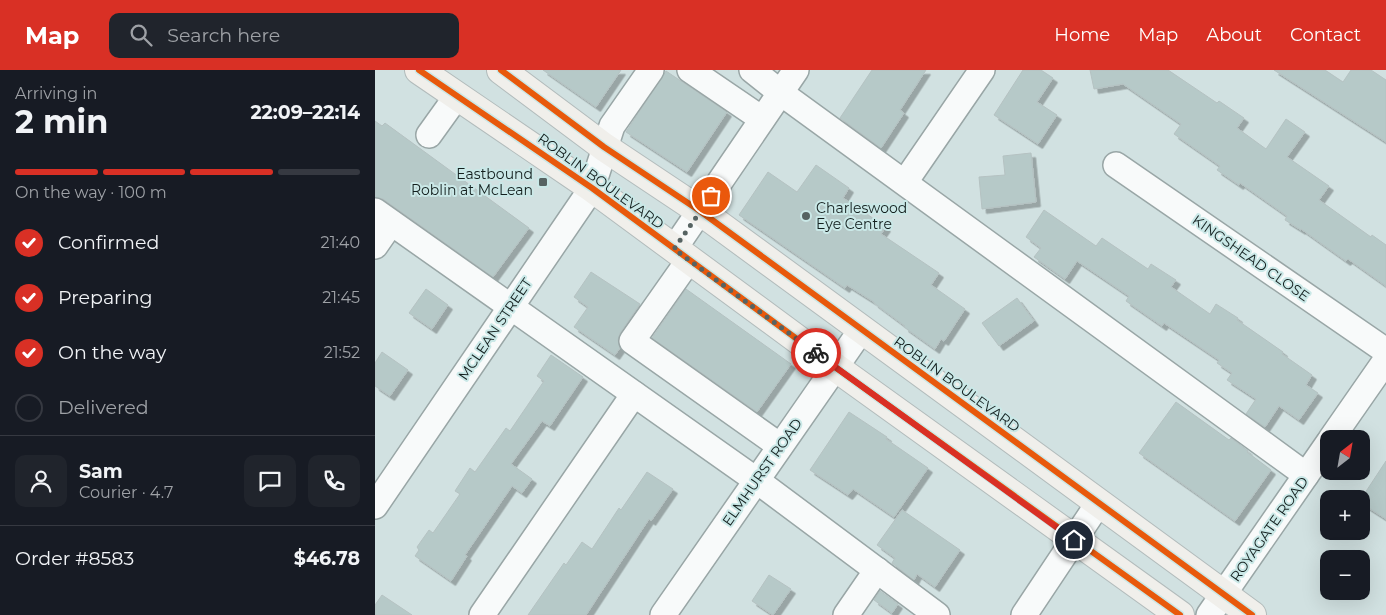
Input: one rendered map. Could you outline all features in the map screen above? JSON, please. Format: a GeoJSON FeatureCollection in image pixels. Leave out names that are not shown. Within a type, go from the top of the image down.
{"type":"FeatureCollection","features":[{"type":"Feature","properties":{"kind":"main road","name":"ROBLIN BOULEVARD"},"geometry":{"type":"LineString","coordinates":[[419,70],[592,188],[835,367],[1180,615]]}},
{"type":"Feature","properties":{"kind":"main road","name":"ROBLIN BOULEVARD"},"geometry":{"type":"LineString","coordinates":[[501,70],[604,147],[701,210],[1098,504],[1216,605],[1252,615]]}},
{"type":"Feature","properties":{"kind":"street","name":"MCLEAN STREET"},"geometry":{"type":"LineString","coordinates":[[375,506],[592,188],[612,126],[651,70]]}},
{"type":"Feature","properties":{"kind":"street"},"geometry":{"type":"LineString","coordinates":[[690,70],[762,119]]}},
{"type":"Feature","properties":{"kind":"street"},"geometry":{"type":"LineString","coordinates":[[752,70],[1306,475]]}},
{"type":"Feature","properties":{"kind":"street"},"geometry":{"type":"LineString","coordinates":[[780,446],[632,341],[682,255],[701,210],[796,70]]}},
{"type":"Feature","properties":{"kind":"street"},"geometry":{"type":"LineString","coordinates":[[905,182],[982,70]]}},
{"type":"Feature","properties":{"kind":"street"},"geometry":{"type":"LineString","coordinates":[[429,135],[457,96]]}},
{"type":"Feature","properties":{"kind":"street","name":"KINGSHEAD CLOSE"},"geometry":{"type":"LineString","coordinates":[[1116,165],[1386,351]]}},
{"type":"Feature","properties":{"kind":"street"},"geometry":{"type":"LineString","coordinates":[[375,246],[383,217],[756,480],[937,615]]}},
{"type":"Feature","properties":{"kind":"street","name":"ELMHURST ROAD"},"geometry":{"type":"LineString","coordinates":[[663,615],[862,329]]}},
{"type":"Feature","properties":{"kind":"street"},"geometry":{"type":"LineString","coordinates":[[1337,430],[1386,360]]}},
{"type":"Feature","properties":{"kind":"street"},"geometry":{"type":"LineString","coordinates":[[482,615],[634,394]]}},
{"type":"Feature","properties":{"kind":"street","name":"ROYAGATE ROAD"},"geometry":{"type":"LineString","coordinates":[[1216,605],[1320,455]]}},
{"type":"Feature","properties":{"kind":"street"},"geometry":{"type":"LineString","coordinates":[[1024,615],[1098,504]]}},
{"type":"Feature","properties":{"kind":"street"},"geometry":{"type":"LineString","coordinates":[[846,615],[877,570]]}},
{"type":"Feature","properties":{"kind":"building"},"geometry":{"type":"Polygon","coordinates":[[[543,70],[621,70],[596,107],[543,70]]]}},
{"type":"Feature","properties":{"kind":"building"},"geometry":{"type":"Polygon","coordinates":[[[872,70],[926,70],[900,110],[904,113],[881,148],[840,118],[872,70]]]}},
{"type":"Feature","properties":{"kind":"building"},"geometry":{"type":"Polygon","coordinates":[[[1023,70],[1041,70],[1053,78],[1037,102],[1057,115],[1038,144],[994,115],[1023,70]]]}},
{"type":"Feature","properties":{"kind":"building"},"geometry":{"type":"Polygon","coordinates":[[[1090,70],[1168,70],[1217,103],[1219,101],[1244,118],[1237,128],[1266,149],[1286,119],[1305,132],[1287,157],[1329,186],[1319,200],[1371,237],[1372,235],[1386,245],[1386,286],[1348,259],[1346,261],[1285,220],[1287,216],[1240,183],[1239,185],[1217,170],[1220,166],[1174,134],[1181,124],[1123,84],[1094,89],[1090,70]]]}},
{"type":"Feature","properties":{"kind":"building"},"geometry":{"type":"Polygon","coordinates":[[[1274,70],[1325,70],[1343,82],[1351,70],[1371,70],[1386,80],[1386,142],[1274,70]]]}},
{"type":"Feature","properties":{"kind":"building"},"geometry":{"type":"Polygon","coordinates":[[[666,71],[727,112],[687,172],[626,132],[666,71]]]}},
{"type":"Feature","properties":{"kind":"building"},"geometry":{"type":"Polygon","coordinates":[[[375,121],[382,126],[385,123],[529,228],[493,277],[383,199],[375,197],[375,121]]]}},
{"type":"Feature","properties":{"kind":"building"},"geometry":{"type":"Polygon","coordinates":[[[1031,153],[1036,202],[982,209],[979,177],[1005,175],[1003,156],[1031,153]]]}},
{"type":"Feature","properties":{"kind":"building"},"geometry":{"type":"Polygon","coordinates":[[[816,165],[849,188],[843,198],[886,227],[881,234],[939,273],[931,285],[965,309],[944,341],[941,339],[935,349],[874,302],[847,285],[845,288],[739,215],[768,172],[797,192],[816,165]]]}},
{"type":"Feature","properties":{"kind":"building"},"geometry":{"type":"Polygon","coordinates":[[[1044,210],[1096,246],[1102,238],[1148,269],[1151,264],[1176,280],[1171,287],[1210,314],[1216,304],[1238,318],[1237,320],[1312,375],[1306,385],[1318,393],[1299,420],[1279,406],[1265,427],[1246,414],[1256,399],[1227,380],[1232,373],[1217,363],[1219,360],[1164,323],[1162,326],[1126,301],[1129,296],[1077,261],[1065,279],[1034,257],[1041,248],[1026,237],[1044,210]]]}},
{"type":"Feature","properties":{"kind":"building"},"geometry":{"type":"Polygon","coordinates":[[[591,272],[640,304],[620,333],[618,340],[620,348],[615,355],[574,327],[588,307],[574,297],[591,272]]]}},
{"type":"Feature","properties":{"kind":"building"},"geometry":{"type":"Polygon","coordinates":[[[426,289],[448,305],[432,329],[409,313],[426,289]]]}},
{"type":"Feature","properties":{"kind":"building"},"geometry":{"type":"Polygon","coordinates":[[[686,289],[791,364],[757,412],[652,338],[686,289]]]}},
{"type":"Feature","properties":{"kind":"building"},"geometry":{"type":"Polygon","coordinates":[[[1017,298],[1034,321],[999,346],[982,323],[1017,298]]]}},
{"type":"Feature","properties":{"kind":"building"},"geometry":{"type":"Polygon","coordinates":[[[382,352],[408,370],[390,396],[375,386],[375,363],[382,352]]]}},
{"type":"Feature","properties":{"kind":"building"},"geometry":{"type":"Polygon","coordinates":[[[551,355],[583,377],[550,426],[542,421],[511,464],[532,479],[522,493],[512,486],[465,555],[467,556],[451,581],[415,556],[419,550],[417,547],[429,530],[433,533],[460,494],[455,491],[470,468],[475,472],[506,428],[510,431],[544,381],[537,376],[551,355]]]}},
{"type":"Feature","properties":{"kind":"building"},"geometry":{"type":"Polygon","coordinates":[[[1176,402],[1229,440],[1231,438],[1271,470],[1235,521],[1139,453],[1176,402]]]}},
{"type":"Feature","properties":{"kind":"building"},"geometry":{"type":"Polygon","coordinates":[[[849,412],[887,437],[886,439],[928,468],[894,517],[853,489],[848,495],[810,470],[849,412]]]}},
{"type":"Feature","properties":{"kind":"building"},"geometry":{"type":"Polygon","coordinates":[[[1386,461],[1386,519],[1370,509],[1370,490],[1367,490],[1386,461]]]}},
{"type":"Feature","properties":{"kind":"building"},"geometry":{"type":"Polygon","coordinates":[[[647,472],[673,489],[651,521],[649,519],[586,615],[528,615],[564,563],[566,565],[582,542],[592,549],[619,508],[621,510],[647,472]]]}},
{"type":"Feature","properties":{"kind":"building"},"geometry":{"type":"Polygon","coordinates":[[[902,510],[960,550],[935,587],[917,574],[914,580],[892,563],[895,558],[877,545],[902,510]]]}},
{"type":"Feature","properties":{"kind":"building"},"geometry":{"type":"Polygon","coordinates":[[[769,575],[791,589],[773,615],[752,601],[769,575]]]}},
{"type":"Feature","properties":{"kind":"building"},"geometry":{"type":"Polygon","coordinates":[[[880,591],[898,604],[892,613],[874,600],[880,591]]]}},
{"type":"Feature","properties":{"kind":"building"},"geometry":{"type":"Polygon","coordinates":[[[382,595],[412,615],[375,615],[375,605],[382,595]]]}},
{"type":"Feature","properties":{"kind":"cycle path"},"geometry":{"type":"LineString","coordinates":[[419,70],[592,188],[835,367],[1180,615]]}},
{"type":"Feature","properties":{"kind":"cycle path"},"geometry":{"type":"LineString","coordinates":[[501,70],[604,147],[700,211],[1252,615]]}},
{"type":"Feature","properties":{"kind":"way so far"},"geometry":{"type":"LineString","coordinates":[[711,196],[674,249],[816,353]]}},
{"type":"Feature","properties":{"kind":"place","name":"Eastbound Roblin at McLean"},"geometry":{"type":"Point","coordinates":[543,182]}},
{"type":"Feature","properties":{"kind":"place","name":"Charleswood Eye Centre"},"geometry":{"type":"Point","coordinates":[806,216]}},
{"type":"Feature","properties":{"kind":"route"},"geometry":{"type":"LineString","coordinates":[[816,353],[1074,540]]}}]}
